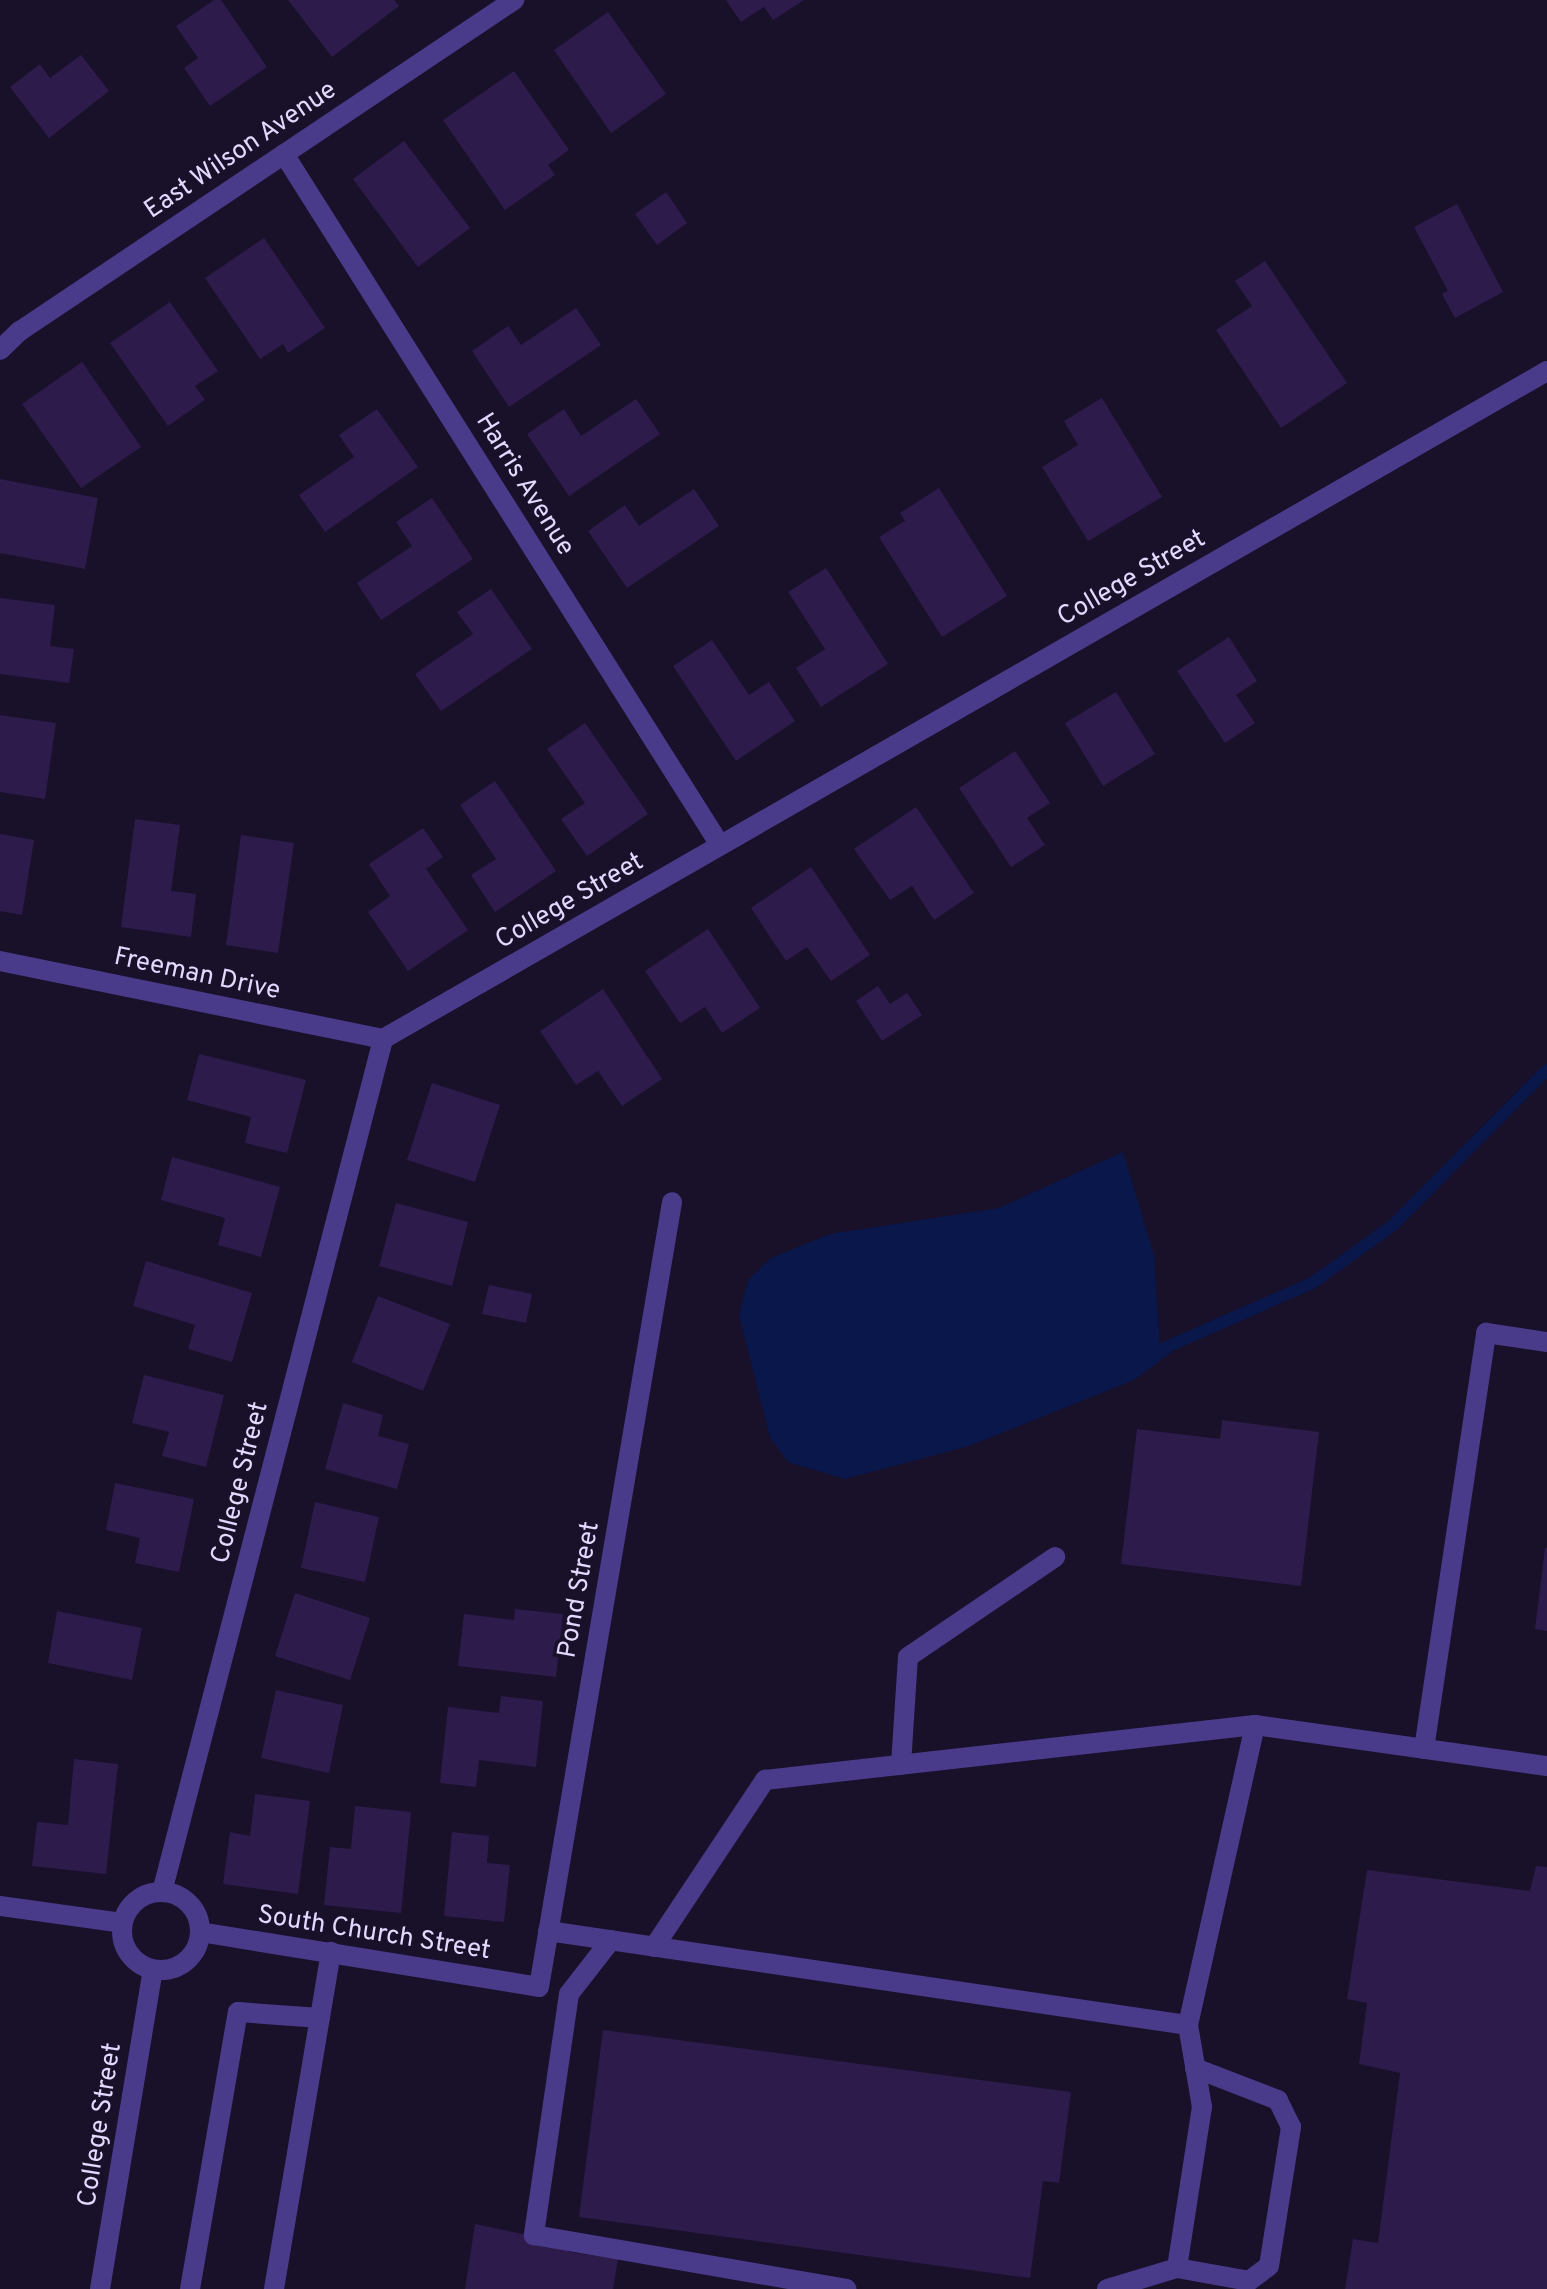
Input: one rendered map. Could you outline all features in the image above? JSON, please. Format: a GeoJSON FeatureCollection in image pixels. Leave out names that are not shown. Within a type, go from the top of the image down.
{"type":"FeatureCollection","features":[{"type":"Feature","properties":{"kind":"street","name":"East Wilson Avenue"},"geometry":{"type":"LineString","coordinates":[[0,350],[20,331],[284,154],[487,7],[514,0]]}},
{"type":"Feature","properties":{"kind":"street","name":"Harris Avenue"},"geometry":{"type":"LineString","coordinates":[[284,154],[720,845]]}},
{"type":"Feature","properties":{"kind":"street","name":"College Street"},"geometry":{"type":"LineString","coordinates":[[162,1892],[383,1039],[1547,371]]}},
{"type":"Feature","properties":{"kind":"street","name":"Freeman Drive"},"geometry":{"type":"LineString","coordinates":[[0,961],[383,1039]]}},
{"type":"Feature","properties":{"kind":"street","name":"Pond Street"},"geometry":{"type":"LineString","coordinates":[[539,1987],[672,1202]]}},
{"type":"Feature","properties":{"kind":"street"},"geometry":{"type":"LineString","coordinates":[[1424,1749],[1486,1333],[1547,1342]]}},
{"type":"Feature","properties":{"kind":"street"},"geometry":{"type":"LineString","coordinates":[[901,1765],[908,1657],[1055,1557]]}},
{"type":"Feature","properties":{"kind":"street"},"geometry":{"type":"LineString","coordinates":[[1177,2268],[1202,2107],[1188,2025],[1255,1725]]}},
{"type":"Feature","properties":{"kind":"street"},"geometry":{"type":"LineString","coordinates":[[654,1947],[765,1780],[1255,1725],[1547,1766]]}},
{"type":"Feature","properties":{"kind":"street"},"geometry":{"type":"LineString","coordinates":[[162,1892],[184,1899],[195,1910],[200,1932],[193,1954],[183,1965],[153,1970],[128,1952],[122,1923],[140,1897],[162,1892]]}},
{"type":"Feature","properties":{"kind":"street"},"geometry":{"type":"LineString","coordinates":[[0,1906],[122,1923]]}},
{"type":"Feature","properties":{"kind":"street"},"geometry":{"type":"LineString","coordinates":[[548,1931],[1188,2025]]}},
{"type":"Feature","properties":{"kind":"street","name":"South Church Street"},"geometry":{"type":"LineString","coordinates":[[200,1932],[569,1994]]}},
{"type":"Feature","properties":{"kind":"street"},"geometry":{"type":"LineString","coordinates":[[611,1940],[569,1994],[534,2235],[846,2289]]}},
{"type":"Feature","properties":{"kind":"street"},"geometry":{"type":"LineString","coordinates":[[274,2289],[331,1952]]}},
{"type":"Feature","properties":{"kind":"street","name":"College Street"},"geometry":{"type":"LineString","coordinates":[[100,2289],[153,1970]]}},
{"type":"Feature","properties":{"kind":"street"},"geometry":{"type":"LineString","coordinates":[[190,2289],[238,2012],[320,2018]]}},
{"type":"Feature","properties":{"kind":"street"},"geometry":{"type":"LineString","coordinates":[[1107,2289],[1177,2268],[1249,2281],[1269,2266],[1291,2127],[1278,2100],[1195,2068]]}},
{"type":"Feature","properties":{"kind":"shaded area"},"geometry":{"type":"Polygon","coordinates":[[[1123,1152],[1154,1255],[1160,1349],[1177,1334],[1172,1352],[1134,1380],[969,1446],[845,1479],[788,1462],[770,1437],[739,1315],[748,1280],[771,1258],[830,1234],[999,1208],[1123,1152]]]}},
{"type":"Feature","properties":{"kind":"building"},"geometry":{"type":"Polygon","coordinates":[[[214,0],[221,0],[267,67],[210,106],[184,68],[198,58],[176,26],[214,0]]]}},
{"type":"Feature","properties":{"kind":"building"},"geometry":{"type":"Polygon","coordinates":[[[288,0],[394,0],[399,6],[332,57],[288,0]]]}},
{"type":"Feature","properties":{"kind":"building"},"geometry":{"type":"Polygon","coordinates":[[[726,0],[804,0],[773,20],[764,7],[741,22],[726,0]]]}},
{"type":"Feature","properties":{"kind":"building"},"geometry":{"type":"Polygon","coordinates":[[[608,12],[666,94],[611,133],[554,50],[608,12]]]}},
{"type":"Feature","properties":{"kind":"building"},"geometry":{"type":"Polygon","coordinates":[[[81,55],[109,91],[49,138],[10,87],[40,64],[50,78],[81,55]]]}},
{"type":"Feature","properties":{"kind":"building"},"geometry":{"type":"Polygon","coordinates":[[[514,71],[569,150],[548,165],[555,175],[505,210],[443,120],[514,71]]]}},
{"type":"Feature","properties":{"kind":"building"},"geometry":{"type":"Polygon","coordinates":[[[404,141],[470,228],[418,267],[353,179],[404,141]]]}},
{"type":"Feature","properties":{"kind":"building"},"geometry":{"type":"Polygon","coordinates":[[[666,192],[687,223],[657,245],[635,214],[666,192]]]}},
{"type":"Feature","properties":{"kind":"building"},"geometry":{"type":"Polygon","coordinates":[[[1457,204],[1503,292],[1455,318],[1442,294],[1448,291],[1414,227],[1457,204]]]}},
{"type":"Feature","properties":{"kind":"building"},"geometry":{"type":"Polygon","coordinates":[[[264,238],[325,328],[288,353],[283,344],[260,359],[205,278],[264,238]]]}},
{"type":"Feature","properties":{"kind":"building"},"geometry":{"type":"Polygon","coordinates":[[[1265,261],[1347,383],[1281,428],[1216,330],[1252,306],[1235,281],[1265,261]]]}},
{"type":"Feature","properties":{"kind":"building"},"geometry":{"type":"Polygon","coordinates":[[[170,302],[218,371],[195,386],[205,400],[168,426],[110,343],[170,302]]]}},
{"type":"Feature","properties":{"kind":"building"},"geometry":{"type":"Polygon","coordinates":[[[576,308],[601,345],[509,407],[472,351],[508,326],[521,345],[576,308]]]}},
{"type":"Feature","properties":{"kind":"building"},"geometry":{"type":"Polygon","coordinates":[[[82,362],[141,447],[81,488],[22,404],[82,362]]]}},
{"type":"Feature","properties":{"kind":"building"},"geometry":{"type":"Polygon","coordinates":[[[1102,398],[1162,497],[1088,541],[1042,467],[1078,445],[1064,421],[1102,398]]]}},
{"type":"Feature","properties":{"kind":"building"},"geometry":{"type":"Polygon","coordinates":[[[636,399],[660,434],[569,496],[527,434],[564,409],[581,436],[636,399]]]}},
{"type":"Feature","properties":{"kind":"building"},"geometry":{"type":"Polygon","coordinates":[[[377,409],[418,467],[325,532],[299,495],[354,457],[339,435],[377,409]]]}},
{"type":"Feature","properties":{"kind":"building"},"geometry":{"type":"Polygon","coordinates":[[[0,479],[98,498],[85,569],[0,553],[0,479]]]}},
{"type":"Feature","properties":{"kind":"building"},"geometry":{"type":"Polygon","coordinates":[[[939,488],[1007,596],[942,637],[879,537],[905,521],[900,513],[939,488]]]}},
{"type":"Feature","properties":{"kind":"building"},"geometry":{"type":"Polygon","coordinates":[[[694,489],[719,526],[627,588],[588,531],[625,505],[639,526],[694,489]]]}},
{"type":"Feature","properties":{"kind":"building"},"geometry":{"type":"Polygon","coordinates":[[[432,498],[473,559],[381,620],[357,583],[412,546],[396,522],[432,498]]]}},
{"type":"Feature","properties":{"kind":"building"},"geometry":{"type":"Polygon","coordinates":[[[826,568],[888,664],[821,707],[796,668],[825,649],[788,592],[826,568]]]}},
{"type":"Feature","properties":{"kind":"building"},"geometry":{"type":"Polygon","coordinates":[[[491,589],[532,649],[441,711],[415,674],[473,634],[457,612],[491,589]]]}},
{"type":"Feature","properties":{"kind":"building"},"geometry":{"type":"Polygon","coordinates":[[[0,598],[55,605],[50,646],[74,649],[69,683],[0,674],[0,598]]]}},
{"type":"Feature","properties":{"kind":"building"},"geometry":{"type":"Polygon","coordinates":[[[1229,637],[1257,681],[1236,695],[1255,723],[1225,743],[1177,671],[1229,637]]]}},
{"type":"Feature","properties":{"kind":"building"},"geometry":{"type":"Polygon","coordinates":[[[712,640],[749,695],[769,682],[795,721],[736,761],[673,666],[712,640]]]}},
{"type":"Feature","properties":{"kind":"building"},"geometry":{"type":"Polygon","coordinates":[[[1116,692],[1155,754],[1103,786],[1065,723],[1116,692]]]}},
{"type":"Feature","properties":{"kind":"building"},"geometry":{"type":"Polygon","coordinates":[[[0,715],[56,723],[45,799],[0,792],[0,715]]]}},
{"type":"Feature","properties":{"kind":"building"},"geometry":{"type":"Polygon","coordinates":[[[585,723],[648,814],[587,856],[561,819],[585,803],[547,749],[585,723]]]}},
{"type":"Feature","properties":{"kind":"building"},"geometry":{"type":"Polygon","coordinates":[[[1015,751],[1050,803],[1027,818],[1045,845],[1011,867],[959,788],[1015,751]]]}},
{"type":"Feature","properties":{"kind":"building"},"geometry":{"type":"Polygon","coordinates":[[[495,781],[556,871],[495,912],[471,875],[496,859],[460,805],[495,781]]]}},
{"type":"Feature","properties":{"kind":"building"},"geometry":{"type":"Polygon","coordinates":[[[916,807],[974,893],[934,920],[912,886],[890,900],[854,849],[916,807]]]}},
{"type":"Feature","properties":{"kind":"building"},"geometry":{"type":"Polygon","coordinates":[[[135,819],[180,825],[171,891],[196,894],[191,937],[121,927],[135,819]]]}},
{"type":"Feature","properties":{"kind":"building"},"geometry":{"type":"Polygon","coordinates":[[[423,828],[443,857],[426,869],[468,930],[408,971],[368,912],[390,896],[369,864],[423,828]]]}},
{"type":"Feature","properties":{"kind":"building"},"geometry":{"type":"Polygon","coordinates":[[[0,834],[34,840],[22,915],[0,911],[0,834]]]}},
{"type":"Feature","properties":{"kind":"building"},"geometry":{"type":"Polygon","coordinates":[[[241,835],[294,843],[278,953],[226,945],[241,835]]]}},
{"type":"Feature","properties":{"kind":"building"},"geometry":{"type":"Polygon","coordinates":[[[811,867],[870,955],[831,981],[807,947],[786,961],[751,908],[811,867]]]}},
{"type":"Feature","properties":{"kind":"building"},"geometry":{"type":"Polygon","coordinates":[[[708,929],[760,1008],[722,1033],[705,1007],[680,1023],[645,971],[708,929]]]}},
{"type":"Feature","properties":{"kind":"building"},"geometry":{"type":"Polygon","coordinates":[[[878,986],[890,1004],[907,993],[922,1015],[882,1041],[856,1001],[878,986]]]}},
{"type":"Feature","properties":{"kind":"building"},"geometry":{"type":"Polygon","coordinates":[[[603,989],[662,1079],[622,1106],[598,1071],[576,1085],[540,1031],[603,989]]]}},
{"type":"Feature","properties":{"kind":"building"},"geometry":{"type":"Polygon","coordinates":[[[199,1054],[306,1080],[287,1153],[245,1143],[251,1117],[187,1100],[199,1054]]]}},
{"type":"Feature","properties":{"kind":"building"},"geometry":{"type":"Polygon","coordinates":[[[432,1083],[500,1105],[475,1182],[407,1160],[432,1083]]]}},
{"type":"Feature","properties":{"kind":"building"},"geometry":{"type":"Polygon","coordinates":[[[172,1157],[280,1187],[261,1257],[218,1245],[225,1218],[161,1200],[172,1157]]]}},
{"type":"Feature","properties":{"kind":"building"},"geometry":{"type":"Polygon","coordinates":[[[396,1203],[468,1222],[452,1286],[379,1266],[396,1203]]]}},
{"type":"Feature","properties":{"kind":"building"},"geometry":{"type":"Polygon","coordinates":[[[146,1261],[252,1293],[232,1362],[188,1349],[195,1325],[133,1306],[146,1261]]]}},
{"type":"Feature","properties":{"kind":"building"},"geometry":{"type":"Polygon","coordinates":[[[489,1285],[532,1294],[526,1323],[482,1314],[489,1285]]]}},
{"type":"Feature","properties":{"kind":"building"},"geometry":{"type":"Polygon","coordinates":[[[378,1296],[450,1324],[423,1391],[352,1362],[378,1296]]]}},
{"type":"Feature","properties":{"kind":"building"},"geometry":{"type":"Polygon","coordinates":[[[144,1375],[224,1395],[206,1467],[162,1456],[169,1432],[132,1423],[144,1375]]]}},
{"type":"Feature","properties":{"kind":"building"},"geometry":{"type":"Polygon","coordinates":[[[343,1403],[383,1415],[378,1436],[409,1444],[397,1489],[325,1469],[343,1403]]]}},
{"type":"Feature","properties":{"kind":"building"},"geometry":{"type":"Polygon","coordinates":[[[1222,1420],[1319,1432],[1301,1586],[1121,1564],[1137,1429],[1220,1439],[1222,1420]]]}},
{"type":"Feature","properties":{"kind":"building"},"geometry":{"type":"Polygon","coordinates":[[[115,1483],[194,1499],[179,1572],[135,1563],[140,1538],[106,1530],[115,1483]]]}},
{"type":"Feature","properties":{"kind":"building"},"geometry":{"type":"Polygon","coordinates":[[[315,1502],[379,1517],[365,1582],[301,1568],[315,1502]]]}},
{"type":"Feature","properties":{"kind":"building"},"geometry":{"type":"Polygon","coordinates":[[[1547,1548],[1547,1631],[1535,1629],[1547,1548]]]}},
{"type":"Feature","properties":{"kind":"building"},"geometry":{"type":"Polygon","coordinates":[[[295,1593],[370,1618],[350,1680],[275,1656],[295,1593]]]}},
{"type":"Feature","properties":{"kind":"building"},"geometry":{"type":"Polygon","coordinates":[[[515,1609],[563,1614],[556,1677],[458,1666],[464,1614],[514,1620],[515,1609]]]}},
{"type":"Feature","properties":{"kind":"building"},"geometry":{"type":"Polygon","coordinates":[[[57,1611],[142,1628],[132,1680],[48,1663],[57,1611]]]}},
{"type":"Feature","properties":{"kind":"building"},"geometry":{"type":"Polygon","coordinates":[[[276,1690],[343,1705],[329,1773],[261,1758],[276,1690]]]}},
{"type":"Feature","properties":{"kind":"building"},"geometry":{"type":"Polygon","coordinates":[[[501,1696],[543,1701],[536,1767],[479,1760],[476,1787],[440,1783],[448,1707],[499,1713],[501,1696]]]}},
{"type":"Feature","properties":{"kind":"building"},"geometry":{"type":"Polygon","coordinates":[[[74,1759],[118,1764],[106,1874],[32,1866],[37,1822],[68,1825],[74,1759]]]}},
{"type":"Feature","properties":{"kind":"building"},"geometry":{"type":"Polygon","coordinates":[[[255,1794],[310,1801],[298,1894],[223,1884],[230,1832],[250,1836],[255,1794]]]}},
{"type":"Feature","properties":{"kind":"building"},"geometry":{"type":"Polygon","coordinates":[[[355,1806],[411,1812],[401,1913],[324,1905],[330,1847],[351,1849],[355,1806]]]}},
{"type":"Feature","properties":{"kind":"building"},"geometry":{"type":"Polygon","coordinates":[[[452,1832],[489,1836],[487,1863],[510,1865],[504,1922],[444,1916],[452,1832]]]}},
{"type":"Feature","properties":{"kind":"building"},"geometry":{"type":"Polygon","coordinates":[[[1536,1866],[1547,1867],[1547,2289],[1345,2289],[1353,2239],[1378,2243],[1400,2073],[1359,2064],[1367,2003],[1347,1999],[1367,1870],[1530,1891],[1536,1866]]]}},
{"type":"Feature","properties":{"kind":"building"},"geometry":{"type":"Polygon","coordinates":[[[603,2030],[1071,2092],[1059,2183],[1043,2181],[1030,2278],[579,2217],[603,2030]]]}},
{"type":"Feature","properties":{"kind":"building"},"geometry":{"type":"Polygon","coordinates":[[[475,2224],[570,2244],[569,2252],[618,2259],[613,2289],[465,2289],[475,2224]]]}},
{"type":"Feature","properties":{"kind":"waterway"},"geometry":{"type":"LineString","coordinates":[[1160,1350],[1314,1282],[1393,1225],[1547,1070]]}}]}
